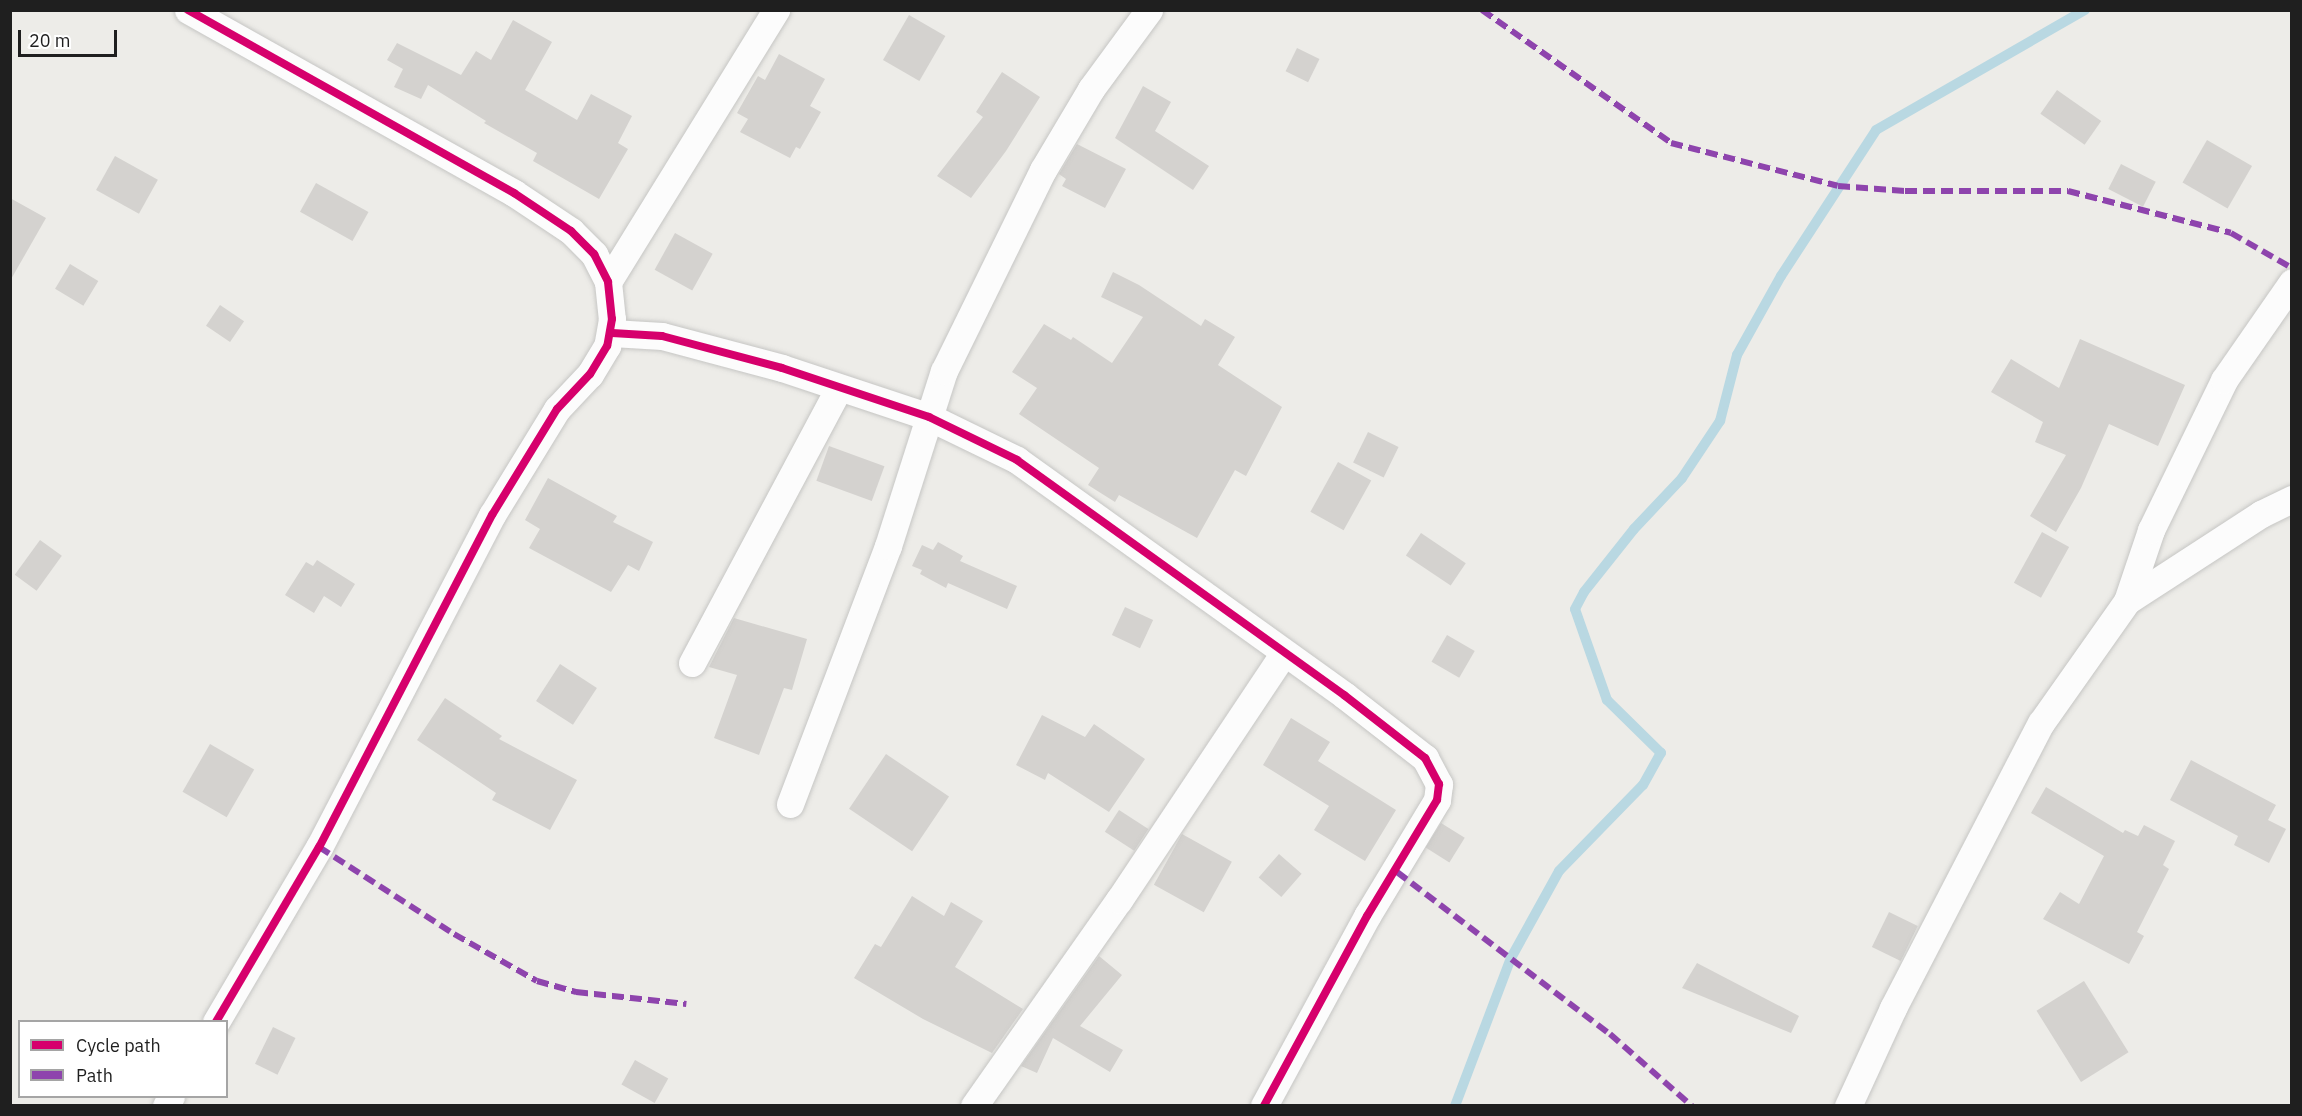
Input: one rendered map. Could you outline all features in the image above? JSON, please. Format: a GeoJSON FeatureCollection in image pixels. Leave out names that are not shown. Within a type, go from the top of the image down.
{"type":"FeatureCollection","features":[{"type":"Feature","properties":{"kind":"street"},"geometry":{"type":"LineString","coordinates":[[188,10],[533,206],[570,231],[594,254],[608,282],[612,333],[590,374],[557,409],[492,515],[320,847],[217,1020]]}},
{"type":"Feature","properties":{"kind":"street"},"geometry":{"type":"LineString","coordinates":[[608,282],[776,10]]}},
{"type":"Feature","properties":{"kind":"street"},"geometry":{"type":"LineString","coordinates":[[790,804],[888,546],[944,371],[1043,170],[1091,88],[1149,10]]}},
{"type":"Feature","properties":{"kind":"street"},"geometry":{"type":"LineString","coordinates":[[1848,1106],[1893,1008],[2041,723],[2127,601],[2151,530],[2224,380],[2292,282]]}},
{"type":"Feature","properties":{"kind":"street"},"geometry":{"type":"LineString","coordinates":[[612,333],[662,336],[782,368],[838,390],[929,417],[1017,460],[1425,758],[1439,784],[1429,817],[1367,916],[1264,1106]]}},
{"type":"Feature","properties":{"kind":"street"},"geometry":{"type":"LineString","coordinates":[[692,663],[838,390]]}},
{"type":"Feature","properties":{"kind":"street"},"geometry":{"type":"LineString","coordinates":[[2127,601],[2261,514],[2292,499]]}},
{"type":"Feature","properties":{"kind":"street"},"geometry":{"type":"LineString","coordinates":[[974,1106],[1119,900],[1284,653]]}},
{"type":"Feature","properties":{"kind":"building"},"geometry":{"type":"Polygon","coordinates":[[[909,15],[945,36],[919,81],[883,60],[909,15]]]}},
{"type":"Feature","properties":{"kind":"building"},"geometry":{"type":"Polygon","coordinates":[[[513,20],[552,42],[525,90],[577,120],[591,94],[632,116],[618,143],[628,149],[599,199],[533,161],[537,153],[484,123],[486,121],[428,85],[421,99],[394,87],[403,69],[387,60],[397,43],[461,75],[476,51],[491,60],[513,20]]]}},
{"type":"Feature","properties":{"kind":"building"},"geometry":{"type":"Polygon","coordinates":[[[1297,48],[1319,59],[1308,82],[1286,71],[1297,48]]]}},
{"type":"Feature","properties":{"kind":"building"},"geometry":{"type":"Polygon","coordinates":[[[779,54],[825,79],[810,106],[821,112],[800,149],[796,147],[790,158],[740,132],[748,119],[737,113],[758,76],[765,80],[779,54]]]}},
{"type":"Feature","properties":{"kind":"building"},"geometry":{"type":"Polygon","coordinates":[[[1002,72],[1040,97],[1006,151],[971,198],[937,176],[983,117],[976,112],[1002,72]]]}},
{"type":"Feature","properties":{"kind":"building"},"geometry":{"type":"Polygon","coordinates":[[[1143,86],[1171,102],[1155,131],[1209,166],[1193,190],[1115,138],[1143,86]]]}},
{"type":"Feature","properties":{"kind":"building"},"geometry":{"type":"Polygon","coordinates":[[[2057,90],[2101,121],[2085,145],[2040,114],[2057,90]]]}},
{"type":"Feature","properties":{"kind":"building"},"geometry":{"type":"Polygon","coordinates":[[[2207,140],[2252,166],[2228,208],[2182,182],[2207,140]]]}},
{"type":"Feature","properties":{"kind":"building"},"geometry":{"type":"Polygon","coordinates":[[[1077,144],[1126,169],[1105,208],[1062,186],[1066,179],[1059,174],[1077,144]]]}},
{"type":"Feature","properties":{"kind":"building"},"geometry":{"type":"Polygon","coordinates":[[[115,156],[158,180],[139,214],[96,190],[115,156]]]}},
{"type":"Feature","properties":{"kind":"building"},"geometry":{"type":"Polygon","coordinates":[[[2121,164],[2156,182],[2143,207],[2108,189],[2121,164]]]}},
{"type":"Feature","properties":{"kind":"building"},"geometry":{"type":"Polygon","coordinates":[[[316,183],[368,212],[352,241],[300,212],[316,183]]]}},
{"type":"Feature","properties":{"kind":"building"},"geometry":{"type":"Polygon","coordinates":[[[10,198],[46,218],[10,281],[10,198]]]}},
{"type":"Feature","properties":{"kind":"building"},"geometry":{"type":"Polygon","coordinates":[[[675,233],[713,254],[692,291],[655,270],[675,233]]]}},
{"type":"Feature","properties":{"kind":"building"},"geometry":{"type":"Polygon","coordinates":[[[70,264],[98,281],[83,306],[55,289],[70,264]]]}},
{"type":"Feature","properties":{"kind":"building"},"geometry":{"type":"Polygon","coordinates":[[[1113,272],[1139,285],[1201,326],[1205,319],[1235,337],[1218,365],[1282,407],[1246,476],[1235,470],[1197,538],[1119,495],[1115,502],[1088,485],[1099,468],[1019,414],[1037,388],[1012,372],[1044,324],[1071,340],[1073,337],[1112,363],[1143,317],[1101,297],[1113,272]]]}},
{"type":"Feature","properties":{"kind":"building"},"geometry":{"type":"Polygon","coordinates":[[[220,305],[244,321],[230,342],[206,326],[220,305]]]}},
{"type":"Feature","properties":{"kind":"building"},"geometry":{"type":"Polygon","coordinates":[[[2080,339],[2185,385],[2158,446],[2109,424],[2081,488],[2056,532],[2030,516],[2066,455],[2035,442],[2043,422],[1991,392],[2011,359],[2059,388],[2080,339]]]}},
{"type":"Feature","properties":{"kind":"building"},"geometry":{"type":"Polygon","coordinates":[[[1368,432],[1399,447],[1384,477],[1353,463],[1368,432]]]}},
{"type":"Feature","properties":{"kind":"building"},"geometry":{"type":"Polygon","coordinates":[[[829,446],[884,466],[872,501],[816,481],[829,446]]]}},
{"type":"Feature","properties":{"kind":"building"},"geometry":{"type":"Polygon","coordinates":[[[1338,462],[1371,480],[1344,530],[1310,512],[1338,462]]]}},
{"type":"Feature","properties":{"kind":"building"},"geometry":{"type":"Polygon","coordinates":[[[548,478],[617,516],[613,522],[653,542],[639,571],[628,565],[611,592],[529,548],[540,529],[525,520],[548,478]]]}},
{"type":"Feature","properties":{"kind":"building"},"geometry":{"type":"Polygon","coordinates":[[[2042,532],[2069,547],[2041,598],[2014,583],[2042,532]]]}},
{"type":"Feature","properties":{"kind":"building"},"geometry":{"type":"Polygon","coordinates":[[[1421,533],[1466,563],[1451,586],[1406,555],[1421,533]]]}},
{"type":"Feature","properties":{"kind":"building"},"geometry":{"type":"Polygon","coordinates":[[[40,540],[62,556],[37,591],[15,575],[40,540]]]}},
{"type":"Feature","properties":{"kind":"building"},"geometry":{"type":"Polygon","coordinates":[[[938,542],[963,556],[960,561],[1017,586],[1007,609],[948,583],[946,588],[920,574],[922,570],[912,566],[922,545],[933,550],[938,542]]]}},
{"type":"Feature","properties":{"kind":"building"},"geometry":{"type":"Polygon","coordinates":[[[317,560],[355,584],[341,607],[324,596],[314,613],[285,595],[306,562],[313,566],[317,560]]]}},
{"type":"Feature","properties":{"kind":"building"},"geometry":{"type":"Polygon","coordinates":[[[1125,607],[1153,620],[1140,648],[1112,635],[1125,607]]]}},
{"type":"Feature","properties":{"kind":"building"},"geometry":{"type":"Polygon","coordinates":[[[734,618],[807,639],[792,690],[784,688],[759,755],[714,738],[737,675],[709,667],[734,618]]]}},
{"type":"Feature","properties":{"kind":"building"},"geometry":{"type":"Polygon","coordinates":[[[1447,635],[1475,651],[1459,678],[1432,662],[1447,635]]]}},
{"type":"Feature","properties":{"kind":"building"},"geometry":{"type":"Polygon","coordinates":[[[560,664],[597,688],[573,725],[536,701],[560,664]]]}},
{"type":"Feature","properties":{"kind":"building"},"geometry":{"type":"Polygon","coordinates":[[[445,698],[502,736],[499,739],[577,780],[550,830],[492,800],[496,793],[417,740],[445,698]]]}},
{"type":"Feature","properties":{"kind":"building"},"geometry":{"type":"Polygon","coordinates":[[[1042,715],[1085,737],[1094,724],[1145,759],[1109,812],[1048,773],[1045,780],[1016,765],[1042,715]]]}},
{"type":"Feature","properties":{"kind":"building"},"geometry":{"type":"Polygon","coordinates":[[[1291,718],[1330,742],[1318,761],[1396,810],[1365,861],[1314,830],[1329,806],[1263,765],[1291,718]]]}},
{"type":"Feature","properties":{"kind":"building"},"geometry":{"type":"Polygon","coordinates":[[[210,744],[254,770],[227,817],[182,792],[210,744]]]}},
{"type":"Feature","properties":{"kind":"building"},"geometry":{"type":"Polygon","coordinates":[[[886,754],[949,796],[912,851],[849,809],[886,754]]]}},
{"type":"Feature","properties":{"kind":"building"},"geometry":{"type":"Polygon","coordinates":[[[2191,760],[2276,805],[2268,820],[2286,829],[2269,863],[2234,845],[2238,836],[2170,800],[2191,760]]]}},
{"type":"Feature","properties":{"kind":"building"},"geometry":{"type":"Polygon","coordinates":[[[2046,787],[2123,833],[2125,830],[2138,836],[2144,825],[2175,841],[2163,865],[2169,869],[2137,932],[2144,936],[2129,964],[2043,919],[2060,892],[2079,904],[2104,856],[2031,813],[2046,787]]]}},
{"type":"Feature","properties":{"kind":"building"},"geometry":{"type":"Polygon","coordinates":[[[1119,810],[1148,829],[1134,851],[1105,832],[1119,810]]]}},
{"type":"Feature","properties":{"kind":"building"},"geometry":{"type":"Polygon","coordinates":[[[1441,823],[1465,838],[1449,862],[1426,848],[1441,823]]]}},
{"type":"Feature","properties":{"kind":"building"},"geometry":{"type":"Polygon","coordinates":[[[1182,834],[1232,862],[1204,912],[1154,885],[1182,834]]]}},
{"type":"Feature","properties":{"kind":"building"},"geometry":{"type":"Polygon","coordinates":[[[1279,854],[1302,874],[1281,897],[1259,877],[1279,854]]]}},
{"type":"Feature","properties":{"kind":"building"},"geometry":{"type":"Polygon","coordinates":[[[912,896],[944,916],[951,902],[983,921],[955,967],[1023,1009],[992,1053],[923,1019],[854,978],[875,944],[881,947],[912,896]]]}},
{"type":"Feature","properties":{"kind":"building"},"geometry":{"type":"Polygon","coordinates":[[[1889,912],[1918,926],[1901,961],[1872,947],[1889,912]]]}},
{"type":"Feature","properties":{"kind":"building"},"geometry":{"type":"Polygon","coordinates":[[[1099,956],[1122,975],[1080,1026],[1123,1050],[1110,1072],[1053,1038],[1037,1073],[1021,1066],[1099,956]]]}},
{"type":"Feature","properties":{"kind":"building"},"geometry":{"type":"Polygon","coordinates":[[[1697,963],[1799,1016],[1791,1033],[1682,988],[1697,963]]]}},
{"type":"Feature","properties":{"kind":"building"},"geometry":{"type":"Polygon","coordinates":[[[2084,981],[2129,1052],[2081,1082],[2037,1011],[2084,981]]]}},
{"type":"Feature","properties":{"kind":"building"},"geometry":{"type":"Polygon","coordinates":[[[273,1027],[295,1038],[277,1075],[255,1064],[273,1027]]]}},
{"type":"Feature","properties":{"kind":"building"},"geometry":{"type":"Polygon","coordinates":[[[635,1060],[668,1078],[655,1103],[621,1084],[635,1060]]]}},
{"type":"Feature","properties":{"kind":"waterway"},"geometry":{"type":"LineString","coordinates":[[1455,1106],[1511,958],[1559,871],[1643,785],[1661,753],[1607,700],[1575,609],[1584,592],[1634,529],[1682,478],[1720,421],[1737,355],[1781,276],[1876,130],[2085,10]]}},
{"type":"Feature","properties":{"kind":"marked path"},"geometry":{"type":"LineString","coordinates":[[1482,10],[1671,143],[1838,186],[1905,191],[2068,191],[2231,233],[2292,268]]}},
{"type":"Feature","properties":{"kind":"marked path"},"geometry":{"type":"LineString","coordinates":[[319,847],[454,934],[537,981],[576,992],[686,1004]]}},
{"type":"Feature","properties":{"kind":"marked path"},"geometry":{"type":"LineString","coordinates":[[1397,872],[1610,1034],[1692,1106]]}},
{"type":"Feature","properties":{"kind":"cycle path"},"geometry":{"type":"LineString","coordinates":[[188,10],[514,193],[571,231],[594,254],[608,282],[612,319],[607,346],[590,374],[557,409],[492,515],[319,847],[217,1020]]}},
{"type":"Feature","properties":{"kind":"cycle path"},"geometry":{"type":"LineString","coordinates":[[612,333],[662,336],[782,368],[929,417],[1017,460],[1344,695],[1425,758],[1439,784],[1437,800],[1367,916],[1264,1106]]}}]}
